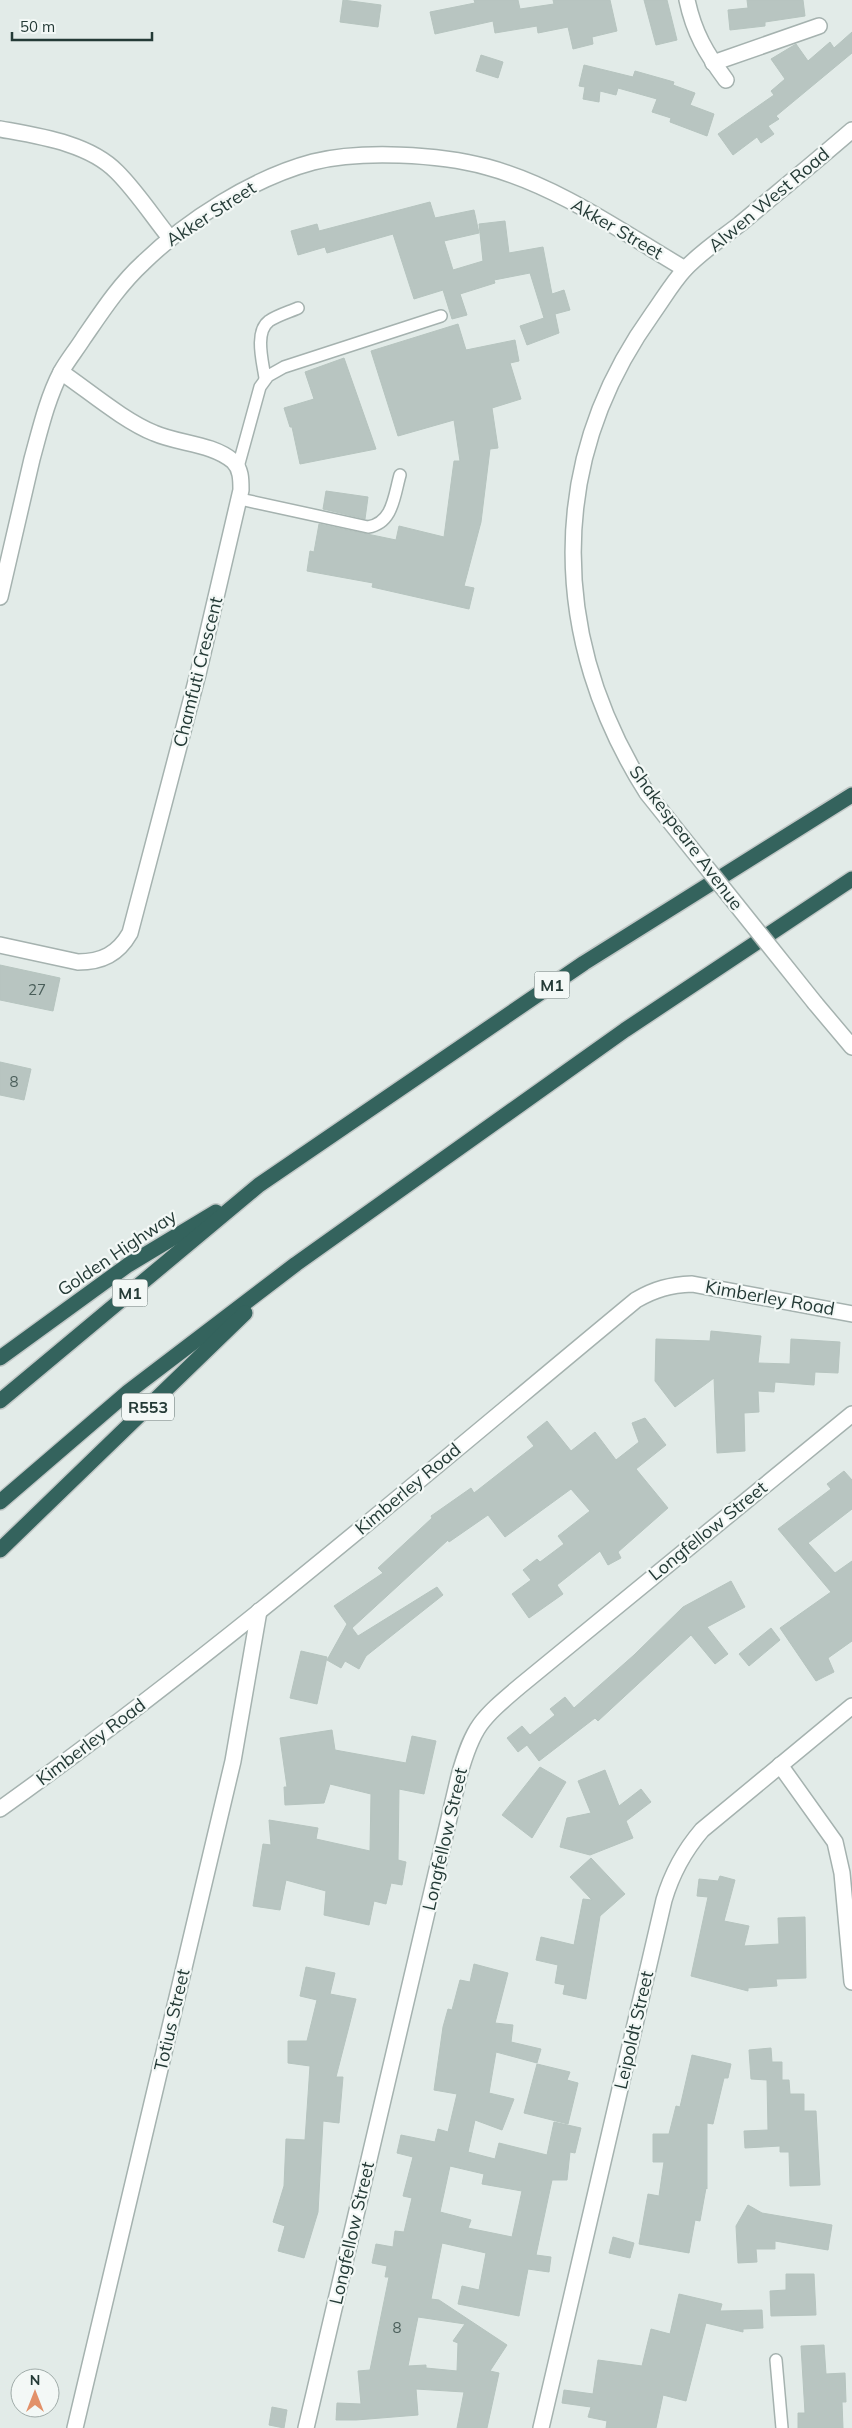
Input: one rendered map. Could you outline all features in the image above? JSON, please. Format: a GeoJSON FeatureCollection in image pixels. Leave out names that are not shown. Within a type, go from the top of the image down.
{"type":"FeatureCollection","features":[{"type":"Feature","properties":{"kind":"highway","name":"M1"},"geometry":{"type":"LineString","coordinates":[[0,1401],[259,1185],[584,963],[852,796]]}},
{"type":"Feature","properties":{"kind":"highway"},"geometry":{"type":"LineString","coordinates":[[0,1502],[128,1392],[296,1264],[624,1030],[852,879]]}},
{"type":"Feature","properties":{"kind":"highway","name":"Golden Highway"},"geometry":{"type":"LineString","coordinates":[[0,1358],[128,1264],[259,1185]]}},
{"type":"Feature","properties":{"kind":"highway","name":"R553"},"geometry":{"type":"LineString","coordinates":[[0,1550],[296,1264]]}},
{"type":"Feature","properties":{"kind":"street"},"geometry":{"type":"LineString","coordinates":[[687,0],[693,26],[713,63],[726,80]]}},
{"type":"Feature","properties":{"kind":"street"},"geometry":{"type":"LineString","coordinates":[[713,63],[818,26]]}},
{"type":"Feature","properties":{"kind":"street"},"geometry":{"type":"LineString","coordinates":[[0,129],[76,148],[102,160],[117,172],[170,238]]}},
{"type":"Feature","properties":{"kind":"street","name":"Alwen West Road"},"geometry":{"type":"LineString","coordinates":[[685,269],[852,130]]}},
{"type":"Feature","properties":{"kind":"street","name":"Akker Street"},"geometry":{"type":"LineString","coordinates":[[0,597],[5,554],[37,439],[51,396],[62,372],[114,296],[141,264],[170,238],[234,196],[286,172],[314,162],[349,157],[398,155],[450,160],[487,167],[555,194],[685,269]]}},
{"type":"Feature","properties":{"kind":"street","name":"Shakespeare Avenue"},"geometry":{"type":"LineString","coordinates":[[685,269],[624,357],[608,392],[588,447],[574,522],[573,575],[580,638],[610,727],[628,764],[647,793],[852,1047]]}},
{"type":"Feature","properties":{"kind":"street"},"geometry":{"type":"LineString","coordinates":[[62,372],[140,427],[154,434],[218,453],[233,462],[238,468]]}},
{"type":"Feature","properties":{"kind":"street","name":"Chamfuti Crescent"},"geometry":{"type":"LineString","coordinates":[[0,945],[78,962],[88,962],[114,953],[125,942],[138,906],[240,498],[241,479],[238,468]]}},
{"type":"Feature","properties":{"kind":"street","name":"Kimberley Road"},"geometry":{"type":"LineString","coordinates":[[0,1809],[101,1737],[259,1611],[636,1300],[656,1289],[671,1285],[692,1284],[852,1314]]}},
{"type":"Feature","properties":{"kind":"street","name":"Longfellow Street"},"geometry":{"type":"LineString","coordinates":[[306,2428],[457,1786],[467,1748],[476,1729],[486,1714],[852,1414]]}},
{"type":"Feature","properties":{"kind":"street","name":"Totius Street"},"geometry":{"type":"LineString","coordinates":[[75,2428],[233,1761],[259,1611]]}},
{"type":"Feature","properties":{"kind":"street","name":"Leipoldt Street"},"geometry":{"type":"LineString","coordinates":[[541,2428],[669,1885],[690,1844],[702,1830],[852,1706]]}},
{"type":"Feature","properties":{"kind":"street"},"geometry":{"type":"LineString","coordinates":[[780,1765],[835,1842],[842,1873],[852,1982]]}},
{"type":"Feature","properties":{"kind":"lane"},"geometry":{"type":"LineString","coordinates":[[238,468],[252,412],[265,378],[261,340],[264,328],[270,321],[298,308]]}},
{"type":"Feature","properties":{"kind":"lane"},"geometry":{"type":"LineString","coordinates":[[265,378],[284,368],[441,316]]}},
{"type":"Feature","properties":{"kind":"lane"},"geometry":{"type":"LineString","coordinates":[[240,498],[368,527],[378,524],[387,517],[400,475]]}},
{"type":"Feature","properties":{"kind":"lane"},"geometry":{"type":"LineString","coordinates":[[776,2360],[782,2428]]}},
{"type":"Feature","properties":{"kind":"building"},"geometry":{"type":"Polygon","coordinates":[[[343,0],[381,5],[378,27],[340,22],[343,0]]]}},
{"type":"Feature","properties":{"kind":"building"},"geometry":{"type":"Polygon","coordinates":[[[474,0],[518,0],[520,9],[554,4],[553,0],[610,0],[617,31],[592,37],[593,44],[573,49],[568,27],[538,33],[537,26],[495,33],[493,21],[435,34],[430,12],[475,3],[474,0]]]}},
{"type":"Feature","properties":{"kind":"building"},"geometry":{"type":"Polygon","coordinates":[[[644,0],[667,0],[677,40],[656,45],[644,0]]]}},
{"type":"Feature","properties":{"kind":"building"},"geometry":{"type":"Polygon","coordinates":[[[747,0],[803,0],[805,16],[765,22],[765,26],[730,30],[728,10],[748,8],[747,0]]]}},
{"type":"Feature","properties":{"kind":"building"},"geometry":{"type":"Polygon","coordinates":[[[852,32],[852,53],[776,116],[779,119],[768,126],[774,134],[761,143],[757,137],[733,155],[718,134],[774,95],[771,91],[785,79],[771,59],[796,44],[808,61],[830,42],[834,48],[852,32]]]}},
{"type":"Feature","properties":{"kind":"building"},"geometry":{"type":"Polygon","coordinates":[[[481,55],[503,62],[498,78],[476,71],[481,55]]]}},
{"type":"Feature","properties":{"kind":"building"},"geometry":{"type":"Polygon","coordinates":[[[584,65],[633,77],[635,71],[674,82],[673,85],[695,93],[690,105],[714,114],[707,136],[670,122],[671,118],[652,112],[657,99],[618,88],[616,95],[600,91],[599,102],[583,99],[585,87],[579,86],[584,65]]]}},
{"type":"Feature","properties":{"kind":"building"},"geometry":{"type":"Polygon","coordinates":[[[430,202],[435,218],[474,210],[479,233],[444,241],[453,270],[483,261],[479,224],[505,221],[509,253],[543,247],[552,294],[564,290],[570,310],[555,314],[559,333],[527,345],[520,326],[544,318],[530,273],[494,280],[495,283],[460,294],[467,315],[452,319],[443,290],[414,299],[393,234],[327,253],[325,247],[298,255],[291,231],[317,224],[319,231],[430,202]]]}},
{"type":"Feature","properties":{"kind":"building"},"geometry":{"type":"Polygon","coordinates":[[[458,324],[466,350],[515,340],[519,361],[510,363],[521,399],[492,408],[498,448],[490,449],[481,522],[464,586],[474,588],[469,609],[372,587],[373,583],[307,571],[310,551],[314,552],[319,524],[396,540],[399,526],[444,537],[454,461],[460,461],[454,420],[398,436],[371,351],[458,324]]]}},
{"type":"Feature","properties":{"kind":"building"},"geometry":{"type":"Polygon","coordinates":[[[344,358],[376,449],[300,464],[292,427],[290,427],[284,408],[314,399],[305,372],[344,358]]]}},
{"type":"Feature","properties":{"kind":"building"},"geometry":{"type":"Polygon","coordinates":[[[326,491],[368,497],[365,519],[323,509],[326,491]]]}},
{"type":"Feature","properties":{"kind":"building"},"geometry":{"type":"Polygon","coordinates":[[[0,965],[60,978],[53,1011],[0,1000],[0,965]]]}},
{"type":"Feature","properties":{"kind":"building"},"geometry":{"type":"Polygon","coordinates":[[[0,1062],[31,1069],[24,1100],[0,1095],[0,1062]]]}},
{"type":"Feature","properties":{"kind":"building"},"geometry":{"type":"Polygon","coordinates":[[[711,1331],[761,1336],[758,1363],[790,1364],[791,1339],[840,1342],[838,1373],[815,1372],[814,1385],[775,1382],[774,1392],[758,1391],[759,1412],[744,1413],[745,1451],[717,1453],[714,1378],[675,1407],[655,1381],[656,1339],[710,1341],[711,1331]]]}},
{"type":"Feature","properties":{"kind":"building"},"geometry":{"type":"Polygon","coordinates":[[[645,1418],[666,1445],[636,1469],[668,1508],[618,1552],[621,1558],[608,1565],[600,1551],[557,1585],[563,1594],[529,1618],[512,1594],[531,1580],[523,1570],[537,1559],[540,1562],[564,1544],[558,1536],[590,1511],[571,1489],[505,1537],[488,1515],[449,1542],[448,1540],[352,1628],[358,1636],[437,1587],[443,1595],[366,1656],[359,1669],[345,1661],[341,1668],[327,1660],[347,1624],[334,1606],[383,1573],[378,1568],[432,1518],[431,1516],[471,1488],[474,1493],[534,1446],[527,1437],[547,1421],[571,1451],[595,1432],[616,1460],[639,1442],[632,1423],[645,1418]]]}},
{"type":"Feature","properties":{"kind":"building"},"geometry":{"type":"Polygon","coordinates":[[[844,1471],[852,1480],[852,1509],[808,1543],[835,1573],[852,1561],[852,1641],[828,1658],[834,1672],[816,1681],[780,1628],[831,1592],[778,1529],[831,1489],[827,1484],[844,1471]]]}},
{"type":"Feature","properties":{"kind":"building"},"geometry":{"type":"Polygon","coordinates":[[[731,1581],[745,1607],[707,1627],[728,1654],[715,1664],[691,1635],[598,1721],[595,1718],[539,1761],[527,1745],[518,1752],[507,1738],[522,1726],[530,1735],[555,1715],[550,1709],[565,1697],[574,1708],[634,1655],[683,1607],[731,1581]]]}},
{"type":"Feature","properties":{"kind":"building"},"geometry":{"type":"Polygon","coordinates":[[[771,1628],[780,1640],[749,1666],[739,1654],[771,1628]]]}},
{"type":"Feature","properties":{"kind":"building"},"geometry":{"type":"Polygon","coordinates":[[[301,1651],[327,1657],[317,1704],[290,1698],[301,1651]]]}},
{"type":"Feature","properties":{"kind":"building"},"geometry":{"type":"Polygon","coordinates":[[[332,1730],[335,1750],[406,1763],[412,1736],[436,1741],[424,1794],[399,1789],[398,1860],[406,1862],[402,1885],[391,1883],[386,1904],[374,1901],[369,1925],[324,1915],[326,1891],[286,1880],[280,1910],[253,1906],[263,1844],[271,1845],[269,1820],[318,1828],[316,1839],[370,1851],[371,1794],[330,1784],[324,1803],[285,1805],[284,1787],[287,1787],[280,1738],[332,1730]]]}},
{"type":"Feature","properties":{"kind":"building"},"geometry":{"type":"Polygon","coordinates":[[[540,1767],[566,1782],[532,1838],[502,1815],[540,1767]]]}},
{"type":"Feature","properties":{"kind":"building"},"geometry":{"type":"Polygon","coordinates":[[[605,1770],[619,1806],[641,1789],[651,1802],[626,1821],[633,1838],[590,1855],[560,1847],[567,1818],[591,1813],[578,1781],[605,1770]]]}},
{"type":"Feature","properties":{"kind":"building"},"geometry":{"type":"Polygon","coordinates":[[[591,1858],[625,1894],[600,1916],[586,1999],[563,1994],[565,1985],[555,1983],[558,1965],[536,1960],[541,1937],[574,1945],[583,1899],[592,1900],[570,1877],[591,1858]]]}},
{"type":"Feature","properties":{"kind":"building"},"geometry":{"type":"Polygon","coordinates":[[[720,1876],[735,1880],[724,1921],[749,1926],[744,1946],[779,1944],[778,1918],[805,1917],[806,1978],[776,1979],[777,1986],[748,1988],[748,1991],[691,1976],[708,1897],[697,1896],[699,1879],[718,1881],[720,1876]]]}},
{"type":"Feature","properties":{"kind":"building"},"geometry":{"type":"Polygon","coordinates":[[[474,1964],[508,1973],[495,2023],[513,2025],[511,2042],[541,2049],[537,2063],[496,2052],[489,2093],[514,2099],[502,2130],[475,2120],[468,2152],[495,2159],[499,2143],[547,2155],[554,2122],[581,2128],[575,2153],[570,2152],[567,2180],[552,2180],[536,2255],[551,2257],[549,2272],[528,2269],[519,2316],[458,2304],[462,2286],[479,2290],[486,2253],[442,2243],[431,2299],[439,2300],[507,2345],[490,2371],[499,2373],[487,2428],[457,2428],[464,2392],[416,2389],[418,2415],[336,2420],[337,2403],[361,2404],[358,2371],[370,2370],[389,2277],[385,2277],[387,2266],[372,2263],[376,2244],[393,2247],[395,2231],[404,2232],[412,2198],[403,2196],[413,2157],[397,2153],[401,2135],[435,2142],[438,2129],[448,2132],[457,2094],[434,2090],[443,2027],[448,2009],[452,2010],[460,1980],[470,1982],[474,1964]],[[450,2166],[440,2212],[471,2220],[468,2228],[512,2237],[522,2191],[482,2184],[484,2174],[450,2166]],[[418,2317],[408,2366],[426,2365],[426,2368],[457,2371],[458,2343],[453,2341],[465,2324],[418,2317]]]}},
{"type":"Feature","properties":{"kind":"building"},"geometry":{"type":"Polygon","coordinates":[[[306,1967],[335,1973],[330,1994],[356,1999],[336,2077],[343,2077],[339,2123],[323,2121],[318,2212],[304,2258],[278,2251],[285,2226],[273,2222],[284,2186],[286,2139],[305,2140],[310,2066],[288,2063],[288,2041],[307,2041],[317,2000],[300,1996],[306,1967]]]}},
{"type":"Feature","properties":{"kind":"building"},"geometry":{"type":"Polygon","coordinates":[[[771,2048],[772,2062],[782,2062],[782,2080],[789,2080],[790,2094],[804,2094],[804,2111],[816,2111],[820,2185],[790,2186],[789,2152],[780,2152],[780,2146],[745,2148],[744,2131],[768,2130],[767,2080],[751,2079],[749,2050],[771,2048]]]}},
{"type":"Feature","properties":{"kind":"building"},"geometry":{"type":"Polygon","coordinates":[[[692,2055],[731,2064],[728,2078],[724,2078],[713,2124],[707,2123],[707,2189],[700,2221],[695,2220],[689,2253],[639,2244],[648,2194],[659,2196],[664,2162],[653,2162],[653,2134],[669,2134],[676,2106],[680,2107],[692,2055]]]}},
{"type":"Feature","properties":{"kind":"building"},"geometry":{"type":"Polygon","coordinates":[[[537,2064],[570,2072],[567,2080],[578,2083],[568,2124],[524,2113],[537,2064]]]}},
{"type":"Feature","properties":{"kind":"building"},"geometry":{"type":"Polygon","coordinates":[[[748,2205],[762,2213],[832,2225],[828,2250],[775,2241],[775,2249],[756,2249],[757,2262],[738,2263],[736,2226],[748,2205]]]}},
{"type":"Feature","properties":{"kind":"building"},"geometry":{"type":"Polygon","coordinates":[[[613,2237],[634,2243],[630,2258],[609,2253],[613,2237]]]}},
{"type":"Feature","properties":{"kind":"building"},"geometry":{"type":"Polygon","coordinates":[[[786,2274],[814,2274],[816,2315],[771,2316],[770,2291],[786,2290],[786,2274]]]}},
{"type":"Feature","properties":{"kind":"building"},"geometry":{"type":"Polygon","coordinates":[[[679,2294],[722,2304],[720,2311],[762,2310],[763,2328],[743,2329],[743,2332],[706,2323],[686,2401],[663,2395],[656,2428],[606,2428],[607,2421],[588,2417],[591,2407],[562,2403],[564,2390],[593,2394],[598,2360],[642,2366],[651,2329],[670,2334],[679,2294]]]}},
{"type":"Feature","properties":{"kind":"building"},"geometry":{"type":"Polygon","coordinates":[[[824,2345],[826,2374],[845,2373],[846,2402],[842,2402],[843,2428],[798,2428],[798,2413],[805,2413],[801,2346],[824,2345]]]}},
{"type":"Feature","properties":{"kind":"building"},"geometry":{"type":"Polygon","coordinates":[[[272,2407],[287,2410],[284,2428],[269,2425],[272,2407]]]}}]}
